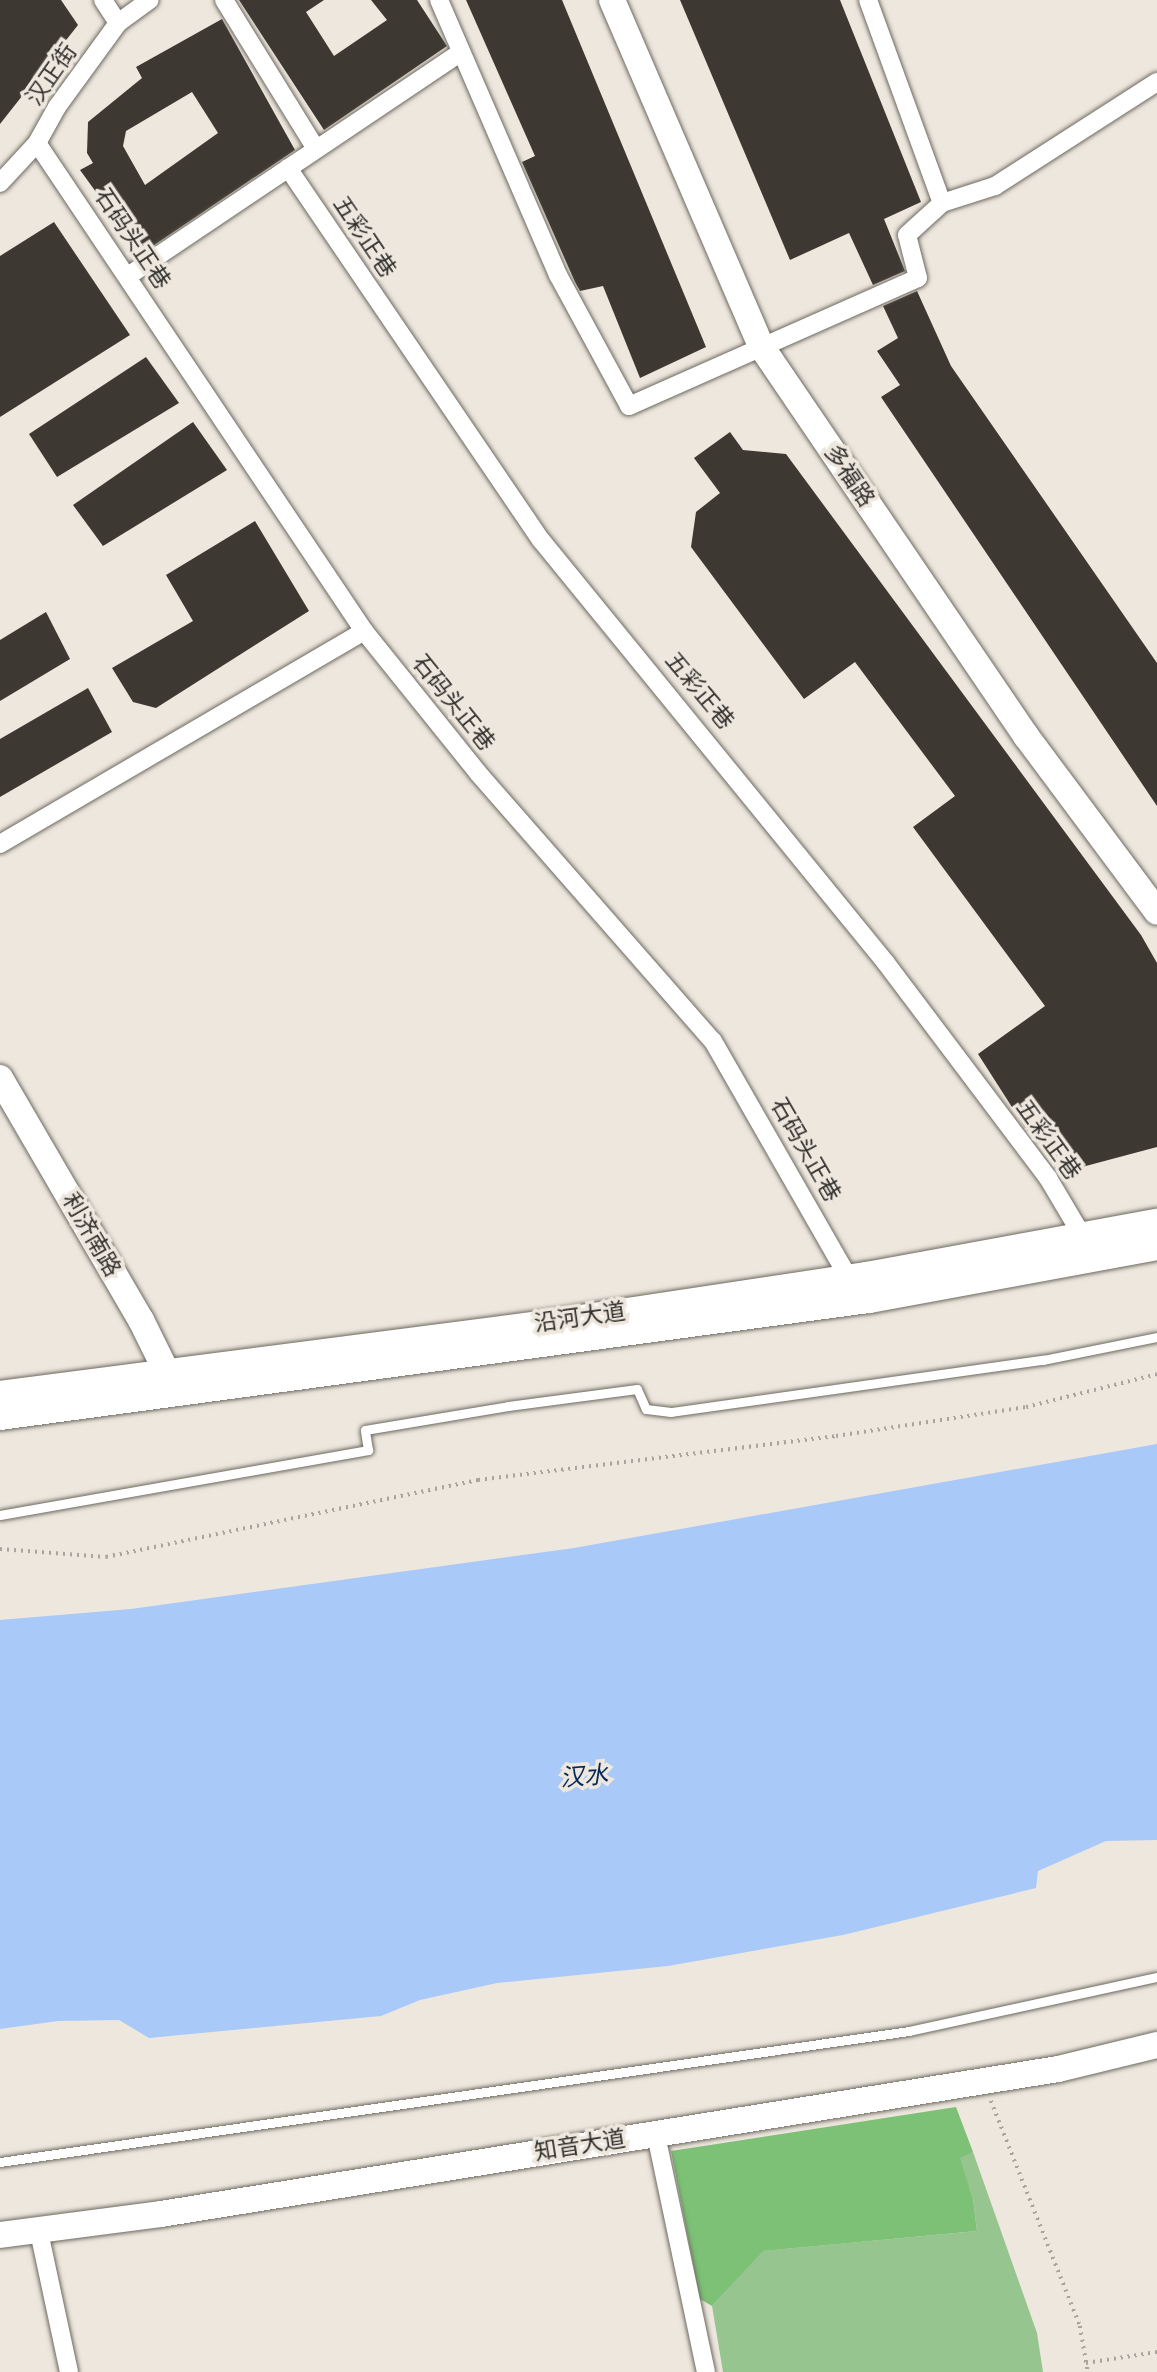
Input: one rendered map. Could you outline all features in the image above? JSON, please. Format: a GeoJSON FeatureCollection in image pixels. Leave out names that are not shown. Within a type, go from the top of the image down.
{"type":"FeatureCollection","features":[{"type":"Feature","properties":{"kind":"main road","name":"多福路"},"geometry":{"type":"LineString","coordinates":[[612,0],[761,346],[1026,736],[1157,912]]}},
{"type":"Feature","properties":{"kind":"main road","name":"利济南路"},"geometry":{"type":"LineString","coordinates":[[0,1078],[172,1383]]}},
{"type":"Feature","properties":{"kind":"main road","name":"沿河大道"},"geometry":{"type":"LineString","coordinates":[[0,1417],[172,1383],[849,1278],[1157,1222]]}},
{"type":"Feature","properties":{"kind":"main road","name":"沿河大道"},"geometry":{"type":"LineString","coordinates":[[0,1394],[172,1383],[869,1300],[1157,1247]]}},
{"type":"Feature","properties":{"kind":"main road","name":"知音大道"},"geometry":{"type":"LineString","coordinates":[[0,2235],[39,2232],[656,2135],[984,2081],[1157,2045]]}},
{"type":"Feature","properties":{"kind":"street"},"geometry":{"type":"LineString","coordinates":[[103,0],[118,23]]}},
{"type":"Feature","properties":{"kind":"street","name":"汉正街"},"geometry":{"type":"LineString","coordinates":[[0,183],[37,143],[57,107],[118,23],[150,0]]}},
{"type":"Feature","properties":{"kind":"street"},"geometry":{"type":"LineString","coordinates":[[224,0],[316,149]]}},
{"type":"Feature","properties":{"kind":"street"},"geometry":{"type":"LineString","coordinates":[[439,0],[558,275],[629,406],[918,278],[907,235],[942,203],[995,186],[1157,82]]}},
{"type":"Feature","properties":{"kind":"street"},"geometry":{"type":"LineString","coordinates":[[868,0],[942,203]]}},
{"type":"Feature","properties":{"kind":"street"},"geometry":{"type":"LineString","coordinates":[[128,276],[461,52]]}},
{"type":"Feature","properties":{"kind":"street","name":"石码头正巷"},"geometry":{"type":"LineString","coordinates":[[37,143],[364,631],[486,784],[713,1041],[849,1278]]}},
{"type":"Feature","properties":{"kind":"street","name":"五彩正巷"},"geometry":{"type":"LineString","coordinates":[[288,168],[541,540],[886,963],[1048,1178],[1083,1237]]}},
{"type":"Feature","properties":{"kind":"street"},"geometry":{"type":"LineString","coordinates":[[0,844],[364,631]]}},
{"type":"Feature","properties":{"kind":"street"},"geometry":{"type":"LineString","coordinates":[[656,2135],[706,2372]]}},
{"type":"Feature","properties":{"kind":"street"},"geometry":{"type":"LineString","coordinates":[[39,2232],[69,2372]]}},
{"type":"Feature","properties":{"kind":"lane"},"geometry":{"type":"LineString","coordinates":[[0,1515],[368,1450],[365,1430],[508,1406],[637,1389],[646,1409],[671,1412],[1030,1362],[1157,1337]]}},
{"type":"Feature","properties":{"kind":"lane"},"geometry":{"type":"LineString","coordinates":[[0,2162],[909,2031],[1157,1977]]}},
{"type":"Feature","properties":{"kind":"path"},"geometry":{"type":"LineString","coordinates":[[0,1549],[106,1557],[478,1480],[836,1436],[1026,1406],[1157,1374]]}},
{"type":"Feature","properties":{"kind":"path"},"geometry":{"type":"LineString","coordinates":[[984,2081],[1080,2326],[1088,2372]]}},
{"type":"Feature","properties":{"kind":"path"},"geometry":{"type":"LineString","coordinates":[[1086,2364],[1157,2352]]}},
{"type":"Feature","properties":{"kind":"green space"},"geometry":{"type":"Polygon","coordinates":[[[956,2107],[973,2152],[960,2158],[973,2199],[977,2231],[763,2251],[712,2306],[700,2299],[671,2151],[956,2107]]]}},
{"type":"Feature","properties":{"kind":"green space"},"geometry":{"type":"Polygon","coordinates":[[[973,2152],[1037,2333],[1043,2372],[723,2372],[712,2306],[762,2251],[977,2231],[973,2199],[959,2157],[973,2152]]]}},
{"type":"Feature","properties":{"kind":"water","name":"汉水"},"geometry":{"type":"Polygon","coordinates":[[[1157,1444],[1157,1840],[1106,1841],[1038,1871],[1036,1888],[843,1935],[668,1966],[497,1983],[420,2000],[381,2016],[149,2038],[119,2020],[58,2021],[0,2029],[0,1620],[131,1609],[574,1548],[1157,1444]]]}},
{"type":"Feature","properties":{"kind":"building"},"geometry":{"type":"Polygon","coordinates":[[[0,0],[61,0],[78,25],[0,124],[0,0]]]}},
{"type":"Feature","properties":{"kind":"building"},"geometry":{"type":"Polygon","coordinates":[[[239,0],[324,0],[306,12],[334,56],[387,20],[371,0],[417,0],[447,46],[324,130],[239,0]]]}},
{"type":"Feature","properties":{"kind":"building"},"geometry":{"type":"Polygon","coordinates":[[[466,0],[562,0],[706,347],[640,378],[603,286],[580,291],[575,282],[522,162],[535,156],[466,0]]]}},
{"type":"Feature","properties":{"kind":"building"},"geometry":{"type":"Polygon","coordinates":[[[680,0],[840,0],[921,202],[884,219],[905,271],[873,285],[849,233],[790,260],[680,0]]]}},
{"type":"Feature","properties":{"kind":"building"},"geometry":{"type":"Polygon","coordinates":[[[222,19],[295,150],[141,254],[80,170],[93,163],[87,153],[88,122],[142,78],[136,67],[222,19]],[[192,92],[126,131],[123,146],[145,185],[218,133],[192,92]]]}},
{"type":"Feature","properties":{"kind":"building"},"geometry":{"type":"Polygon","coordinates":[[[54,222],[130,335],[0,417],[0,256],[54,222]]]}},
{"type":"Feature","properties":{"kind":"building"},"geometry":{"type":"Polygon","coordinates":[[[917,291],[951,366],[1157,663],[1157,806],[881,397],[900,385],[877,351],[898,338],[883,306],[917,291]]]}},
{"type":"Feature","properties":{"kind":"building"},"geometry":{"type":"Polygon","coordinates":[[[146,357],[179,403],[57,477],[29,434],[146,357]]]}},
{"type":"Feature","properties":{"kind":"building"},"geometry":{"type":"Polygon","coordinates":[[[193,422],[227,470],[103,546],[73,505],[193,422]]]}},
{"type":"Feature","properties":{"kind":"building"},"geometry":{"type":"Polygon","coordinates":[[[730,432],[743,450],[786,454],[1141,935],[1157,963],[1157,1147],[1067,1171],[1026,1129],[978,1054],[1045,1006],[913,827],[955,796],[855,662],[804,699],[691,547],[696,512],[720,493],[694,458],[730,432]]]}},
{"type":"Feature","properties":{"kind":"building"},"geometry":{"type":"Polygon","coordinates":[[[255,521],[309,611],[156,708],[133,702],[112,668],[193,621],[166,575],[255,521]]]}},
{"type":"Feature","properties":{"kind":"building"},"geometry":{"type":"Polygon","coordinates":[[[46,612],[70,659],[0,701],[0,640],[46,612]]]}},
{"type":"Feature","properties":{"kind":"building"},"geometry":{"type":"Polygon","coordinates":[[[88,688],[112,732],[0,797],[0,739],[88,688]]]}}]}
